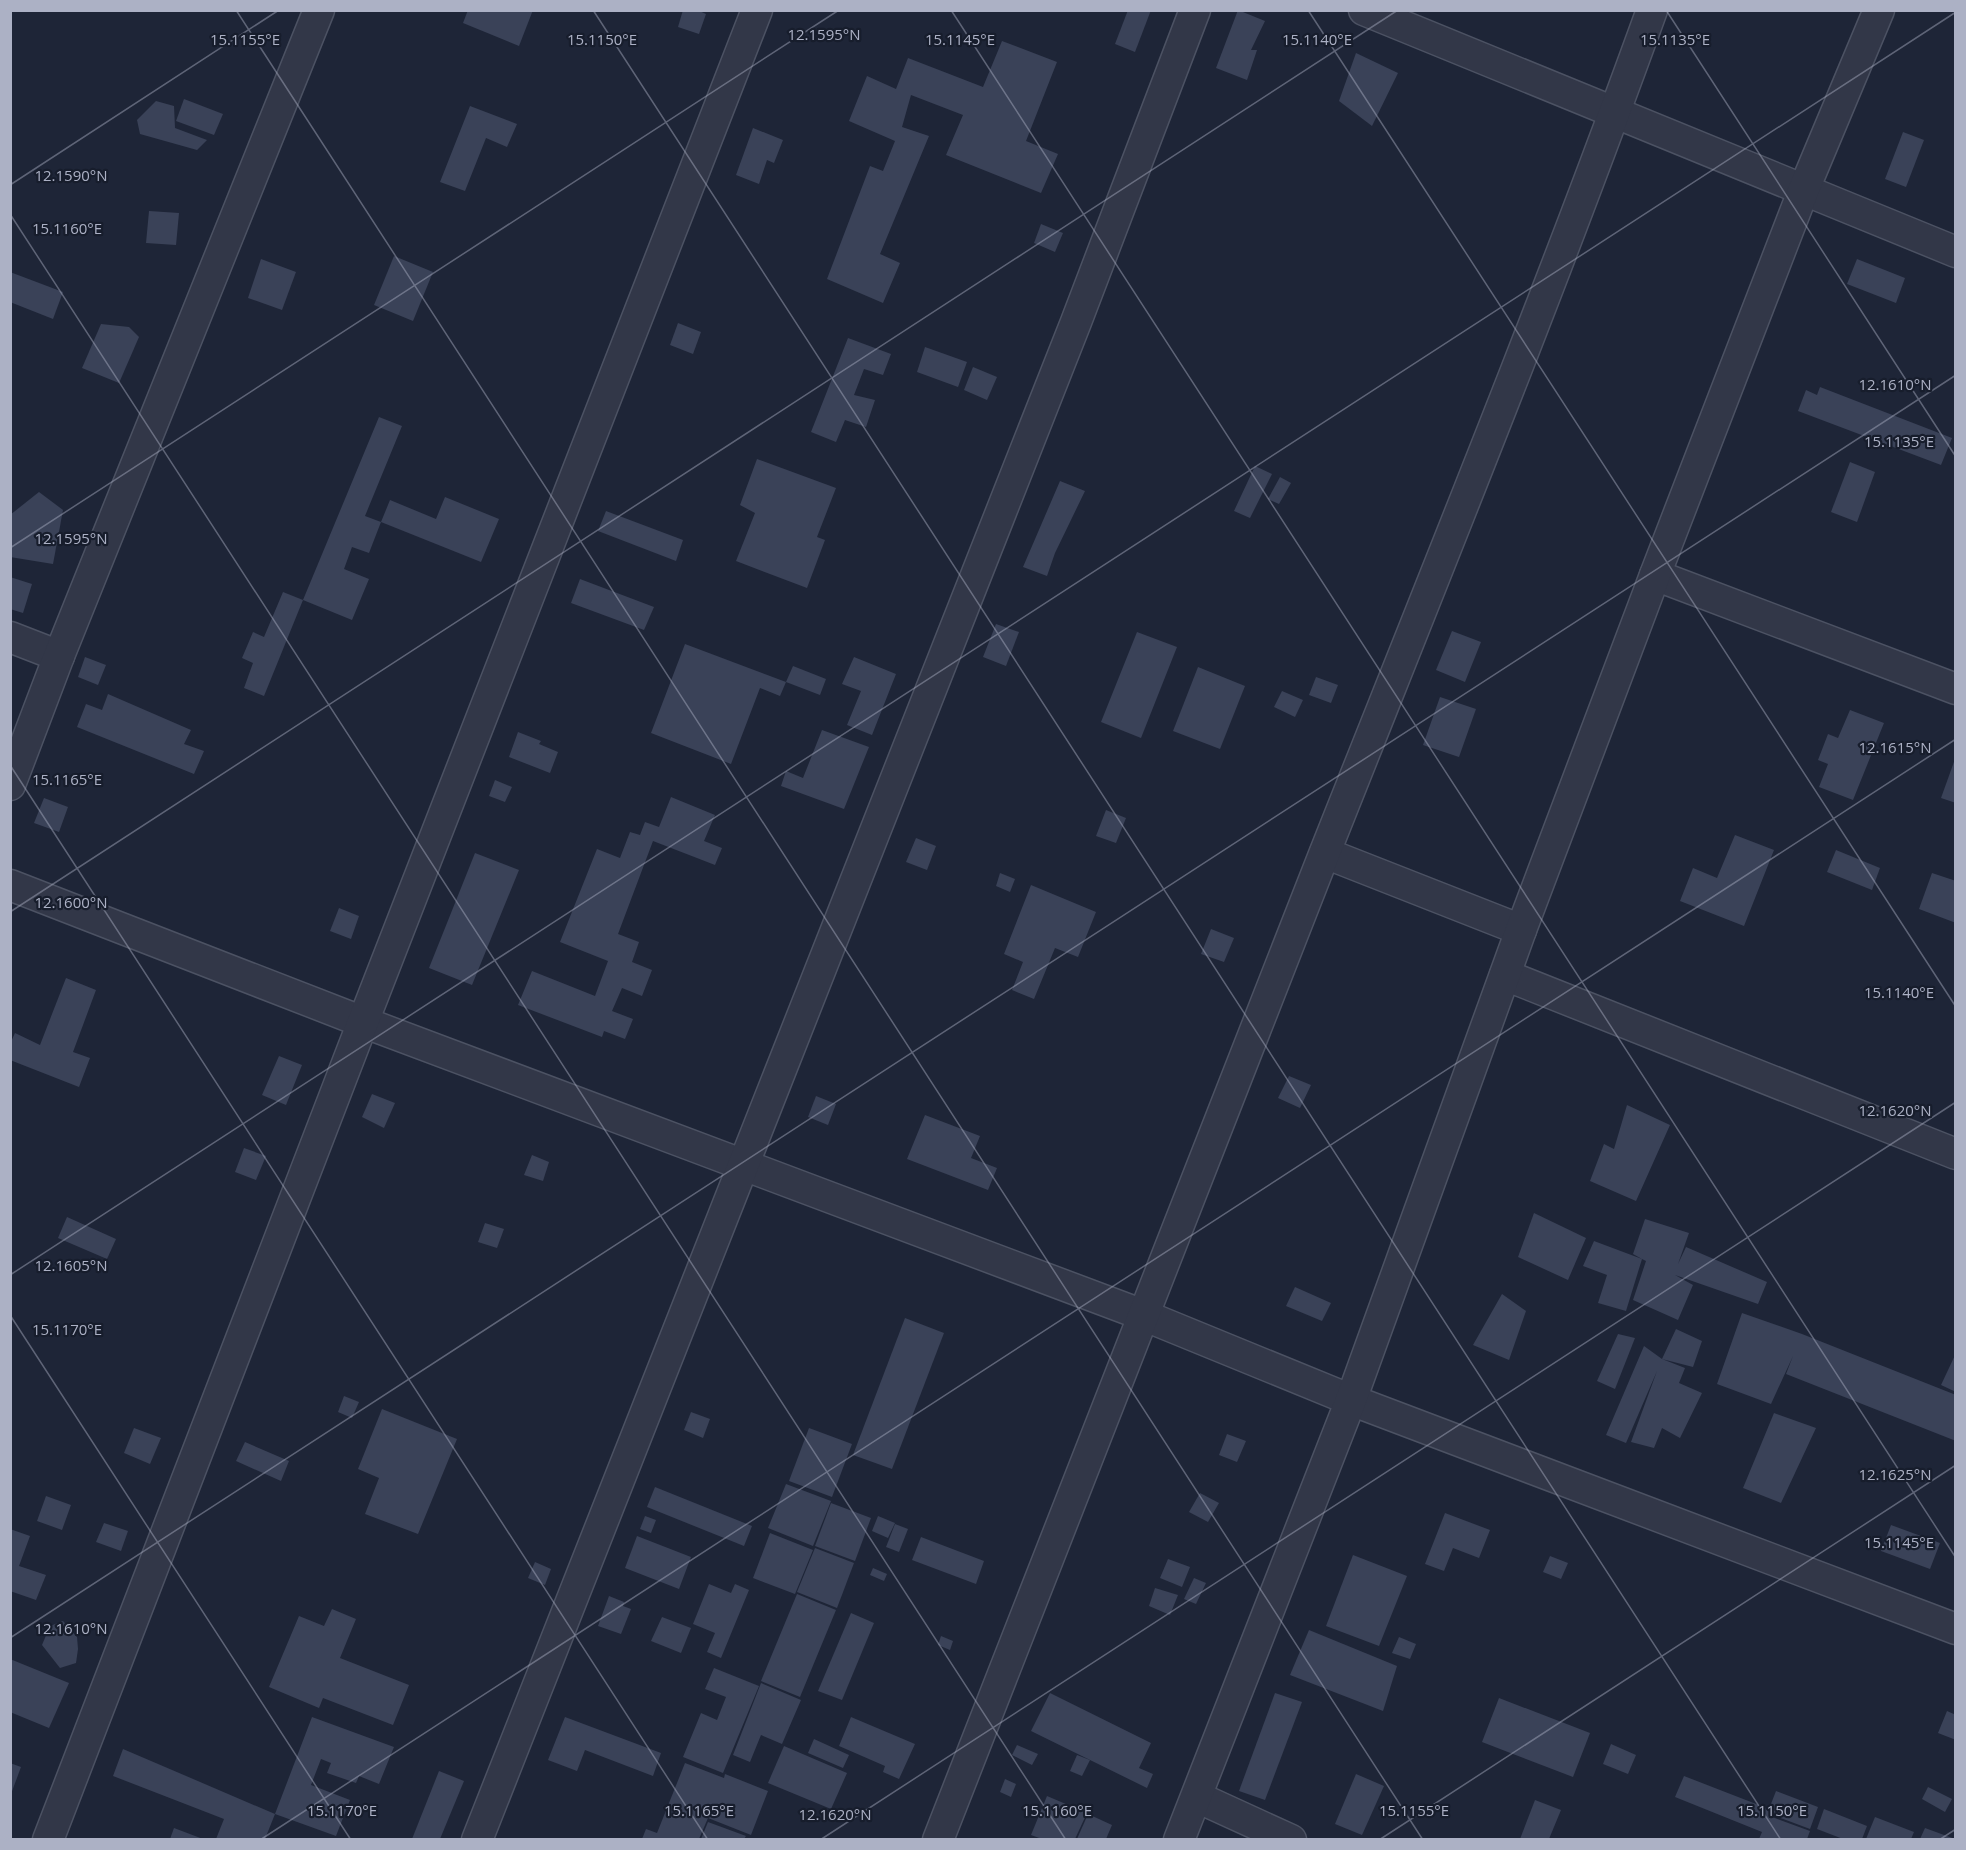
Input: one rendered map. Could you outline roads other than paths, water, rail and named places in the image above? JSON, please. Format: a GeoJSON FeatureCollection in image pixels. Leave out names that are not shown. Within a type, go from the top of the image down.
{"type":"FeatureCollection","features":[{"type":"Feature","properties":{"kind":"street"},"geometry":{"type":"LineString","coordinates":[[10,785],[59,656],[320,10]]}},
{"type":"Feature","properties":{"kind":"street"},"geometry":{"type":"LineString","coordinates":[[48,1839],[757,10]]}},
{"type":"Feature","properties":{"kind":"street"},"geometry":{"type":"LineString","coordinates":[[477,1839],[1072,333],[1195,10]]}},
{"type":"Feature","properties":{"kind":"street"},"geometry":{"type":"LineString","coordinates":[[1364,10],[1956,252]]}},
{"type":"Feature","properties":{"kind":"street"},"geometry":{"type":"LineString","coordinates":[[938,1839],[1325,853],[1464,506],[1652,10]]}},
{"type":"Feature","properties":{"kind":"street"},"geometry":{"type":"LineString","coordinates":[[1179,1839],[1351,1400],[1521,930],[1655,575],[1804,189],[1879,10]]}},
{"type":"Feature","properties":{"kind":"street"},"geometry":{"type":"LineString","coordinates":[[1655,575],[1956,689]]}},
{"type":"Feature","properties":{"kind":"street"},"geometry":{"type":"LineString","coordinates":[[10,637],[59,656]]}},
{"type":"Feature","properties":{"kind":"street"},"geometry":{"type":"LineString","coordinates":[[1325,853],[1521,930]]}},
{"type":"Feature","properties":{"kind":"street"},"geometry":{"type":"LineString","coordinates":[[10,885],[363,1022],[1143,1316],[1351,1400],[1956,1629]]}},
{"type":"Feature","properties":{"kind":"street"},"geometry":{"type":"LineString","coordinates":[[1505,975],[1956,1154]]}},
{"type":"Feature","properties":{"kind":"street"},"geometry":{"type":"LineString","coordinates":[[1197,1797],[1292,1839]]}}]}
